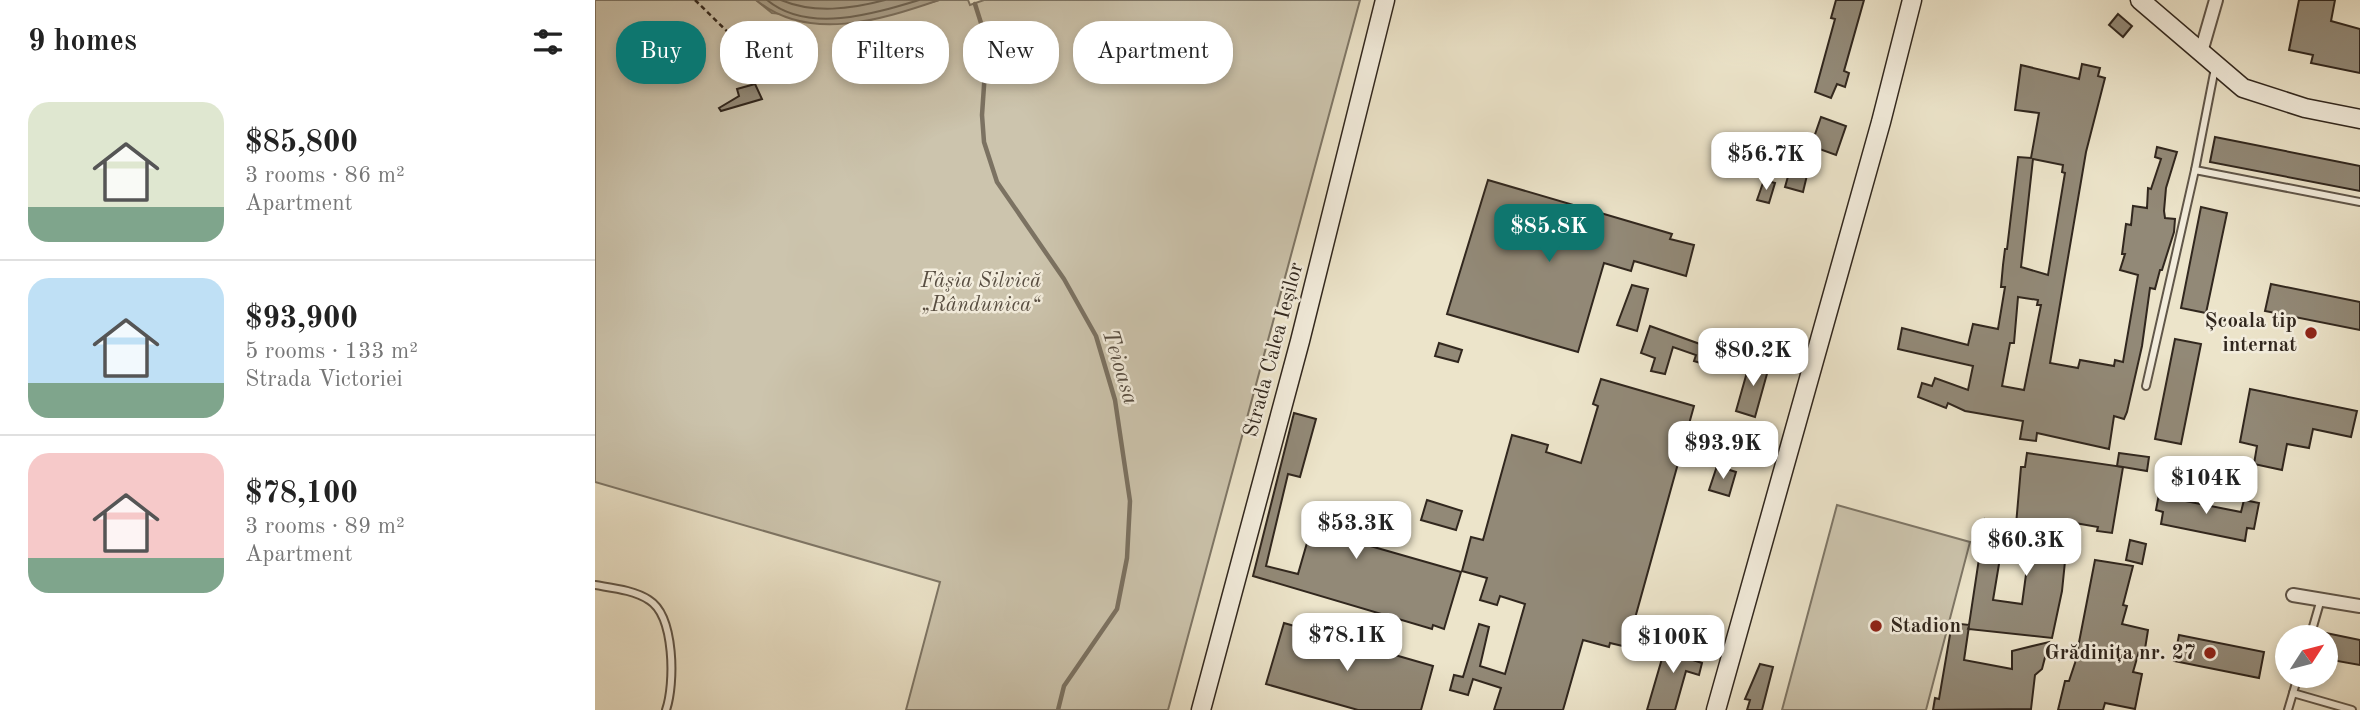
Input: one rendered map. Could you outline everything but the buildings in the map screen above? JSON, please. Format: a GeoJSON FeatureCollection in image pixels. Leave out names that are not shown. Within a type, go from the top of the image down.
{"type":"FeatureCollection","features":[{"type":"Feature","properties":{"kind":"street","name":"Strada Calea Ieșilor"},"geometry":{"type":"LineString","coordinates":[[1201,710],[1300,341],[1385,0]]}},
{"type":"Feature","properties":{"kind":"street"},"geometry":{"type":"LineString","coordinates":[[1716,710],[1881,122],[1912,0]]}},
{"type":"Feature","properties":{"kind":"street"},"geometry":{"type":"LineString","coordinates":[[2140,0],[2243,88],[2258,95],[2360,119]]}},
{"type":"Feature","properties":{"kind":"street"},"geometry":{"type":"LineString","coordinates":[[2201,52],[2216,0]]}},
{"type":"Feature","properties":{"kind":"street"},"geometry":{"type":"LineString","coordinates":[[2293,595],[2360,606]]}},
{"type":"Feature","properties":{"kind":"lane"},"geometry":{"type":"LineString","coordinates":[[2146,386],[2216,66]]}},
{"type":"Feature","properties":{"kind":"lane"},"geometry":{"type":"LineString","coordinates":[[2195,170],[2360,202]]}},
{"type":"Feature","properties":{"kind":"lane"},"geometry":{"type":"LineString","coordinates":[[595,585],[642,596],[658,608],[670,647],[671,695],[666,710]]}},
{"type":"Feature","properties":{"kind":"lane"},"geometry":{"type":"LineString","coordinates":[[2313,625],[2321,599]]}},
{"type":"Feature","properties":{"kind":"lane"},"geometry":{"type":"LineString","coordinates":[[2288,710],[2294,688]]}},
{"type":"Feature","properties":{"kind":"lane"},"geometry":{"type":"LineString","coordinates":[[2293,693],[2352,710]]}},
{"type":"Feature","properties":{"kind":"path"},"geometry":{"type":"LineString","coordinates":[[695,0],[720,24]]}},
{"type":"Feature","properties":{"kind":"green space","name":"Fâşia Silvică „Rândunica“"},"geometry":{"type":"Polygon","coordinates":[[[595,0],[756,0],[772,13],[866,21],[939,0],[968,0],[970,5],[984,0],[1360,0],[1168,710],[906,710],[940,582],[595,482],[595,0]]]}},
{"type":"Feature","properties":{"kind":"green space","name":"Stadion"},"geometry":{"type":"Polygon","coordinates":[[[1837,505],[1970,542],[1926,710],[1782,710],[1837,505]]]}},
{"type":"Feature","properties":{"kind":"water"},"geometry":{"type":"Polygon","coordinates":[[[756,0],[939,0],[869,20],[832,21],[832,24],[798,21],[776,13],[756,0]]]}},
{"type":"Feature","properties":{"kind":"waterway","name":"Teioasa"},"geometry":{"type":"LineString","coordinates":[[975,4],[987,42],[982,115],[984,142],[997,182],[1064,279],[1096,336],[1115,400],[1130,501],[1127,558],[1117,609],[1064,686],[1058,710]]}},
{"type":"Feature","properties":{"kind":"place","name":"Școala tip internat"},"geometry":{"type":"Point","coordinates":[2311,333]}},
{"type":"Feature","properties":{"kind":"place","name":"Stadion"},"geometry":{"type":"Point","coordinates":[1876,626]}},
{"type":"Feature","properties":{"kind":"place","name":"Grădinița nr. 27"},"geometry":{"type":"Point","coordinates":[2210,653]}}]}
